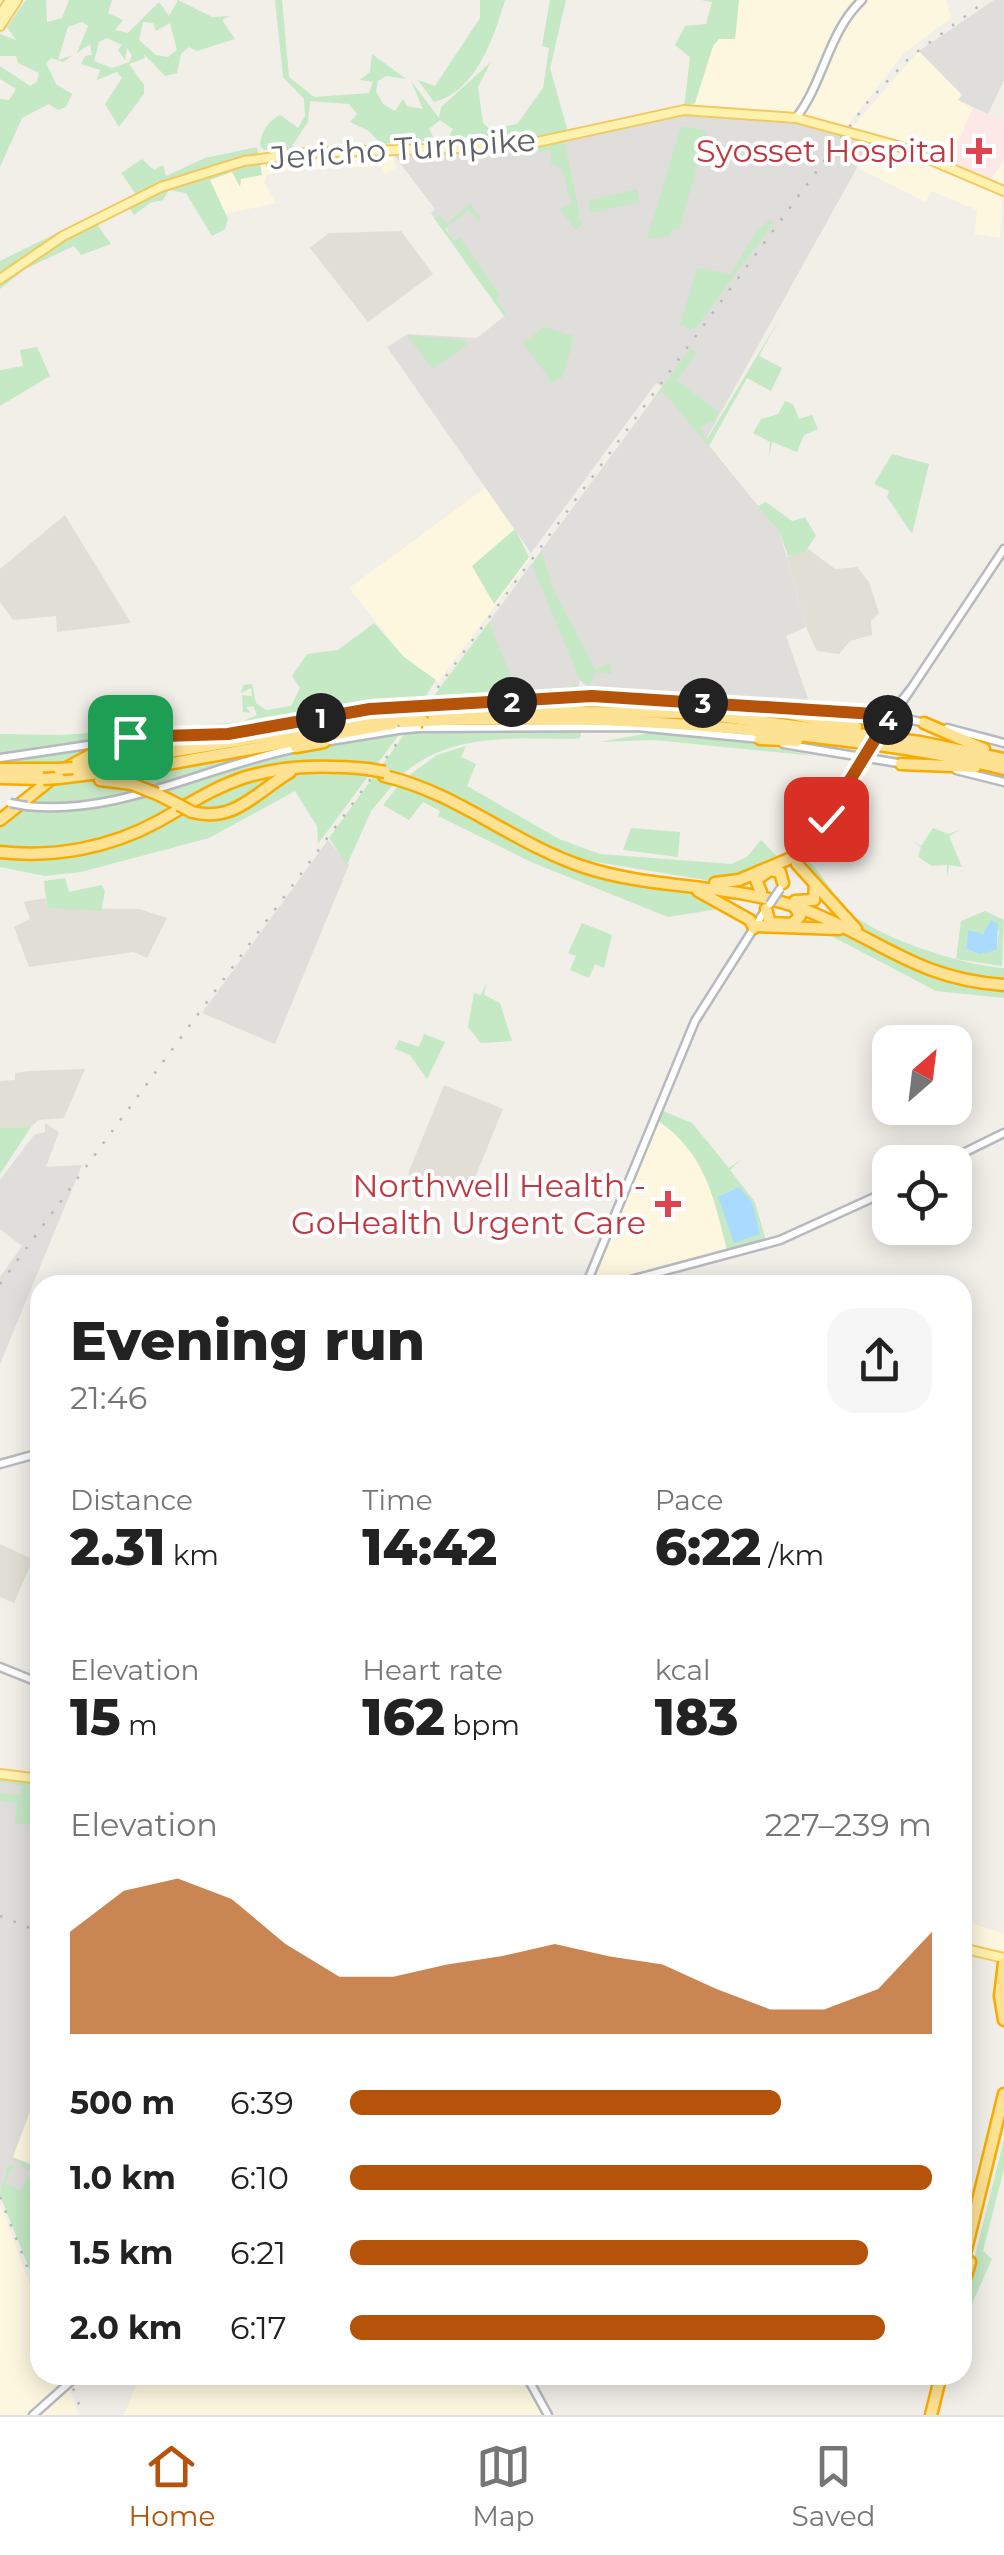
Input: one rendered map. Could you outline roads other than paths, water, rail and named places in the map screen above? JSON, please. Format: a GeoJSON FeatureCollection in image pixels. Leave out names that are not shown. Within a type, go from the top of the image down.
{"type":"FeatureCollection","features":[{"type":"Feature","properties":{"kind":"highway"},"geometry":{"type":"LineString","coordinates":[[594,718],[607,709],[713,704]]}},
{"type":"Feature","properties":{"kind":"highway"},"geometry":{"type":"LineString","coordinates":[[761,708],[1004,758]]}},
{"type":"Feature","properties":{"kind":"highway"},"geometry":{"type":"LineString","coordinates":[[607,709],[694,713],[920,742]]}},
{"type":"Feature","properties":{"kind":"highway"},"geometry":{"type":"LineString","coordinates":[[135,742],[195,745],[425,716],[594,718],[692,722],[1004,770]]}},
{"type":"Feature","properties":{"kind":"highway"},"geometry":{"type":"LineString","coordinates":[[156,766],[406,718]]}},
{"type":"Feature","properties":{"kind":"highway"},"geometry":{"type":"LineString","coordinates":[[924,723],[1004,758]]}},
{"type":"Feature","properties":{"kind":"highway"},"geometry":{"type":"LineString","coordinates":[[73,775],[238,737]]}},
{"type":"Feature","properties":{"kind":"highway"},"geometry":{"type":"LineString","coordinates":[[0,820],[76,760],[105,746],[164,738]]}},
{"type":"Feature","properties":{"kind":"highway"},"geometry":{"type":"LineString","coordinates":[[760,739],[867,746]]}},
{"type":"Feature","properties":{"kind":"highway"},"geometry":{"type":"LineString","coordinates":[[73,775],[324,742]]}},
{"type":"Feature","properties":{"kind":"highway"},"geometry":{"type":"LineString","coordinates":[[901,764],[1004,770]]}},
{"type":"Feature","properties":{"kind":"highway"},"geometry":{"type":"LineString","coordinates":[[0,854],[62,852],[116,840],[210,792],[262,773],[323,765],[368,770],[412,782],[570,858],[629,874],[757,893]]}},
{"type":"Feature","properties":{"kind":"highway"},"geometry":{"type":"LineString","coordinates":[[0,768],[132,784],[192,812],[219,815],[237,810],[290,772]]}},
{"type":"Feature","properties":{"kind":"highway"},"geometry":{"type":"LineString","coordinates":[[0,854],[60,856],[110,846],[152,829],[224,790],[290,772],[368,770]]}},
{"type":"Feature","properties":{"kind":"highway"},"geometry":{"type":"LineString","coordinates":[[0,778],[43,779],[59,773]]}},
{"type":"Feature","properties":{"kind":"highway"},"geometry":{"type":"LineString","coordinates":[[412,782],[553,856],[618,876],[812,901],[817,894],[814,883]]}},
{"type":"Feature","properties":{"kind":"highway"},"geometry":{"type":"LineString","coordinates":[[710,884],[739,880],[800,858],[814,883],[859,935]]}},
{"type":"Feature","properties":{"kind":"highway"},"geometry":{"type":"LineString","coordinates":[[757,893],[756,880],[778,870],[786,895],[800,916],[795,924],[771,923],[759,917]]}},
{"type":"Feature","properties":{"kind":"highway"},"geometry":{"type":"LineString","coordinates":[[682,886],[738,913],[859,935]]}},
{"type":"Feature","properties":{"kind":"highway"},"geometry":{"type":"LineString","coordinates":[[738,913],[736,899],[757,893]]}},
{"type":"Feature","properties":{"kind":"highway"},"geometry":{"type":"LineString","coordinates":[[786,895],[929,971],[1004,984]]}},
{"type":"Feature","properties":{"kind":"highway"},"geometry":{"type":"LineString","coordinates":[[1004,1960],[1000,1986],[1004,2020]]}},
{"type":"Feature","properties":{"kind":"highway"},"geometry":{"type":"LineString","coordinates":[[972,2225],[1004,2094]]}},
{"type":"Feature","properties":{"kind":"highway"},"geometry":{"type":"LineString","coordinates":[[972,2250],[1004,2122]]}},
{"type":"Feature","properties":{"kind":"highway"},"geometry":{"type":"LineString","coordinates":[[928,2415],[936,2385]]}},
{"type":"Feature","properties":{"kind":"main road"},"geometry":{"type":"LineString","coordinates":[[862,0],[842,25],[810,98],[796,118],[900,146],[1004,191]]}},
{"type":"Feature","properties":{"kind":"main road"},"geometry":{"type":"LineString","coordinates":[[0,15],[14,1]]}},
{"type":"Feature","properties":{"kind":"main road"},"geometry":{"type":"LineString","coordinates":[[0,26],[14,1]]}},
{"type":"Feature","properties":{"kind":"main road","name":"Jericho Turnpike"},"geometry":{"type":"LineString","coordinates":[[0,278],[63,236],[161,187],[244,161],[306,153],[520,146],[686,110],[796,118]]}},
{"type":"Feature","properties":{"kind":"main road"},"geometry":{"type":"LineString","coordinates":[[590,1275],[695,1021],[759,917],[786,895],[800,858],[845,790],[867,746],[885,728],[1004,548]]}},
{"type":"Feature","properties":{"kind":"main road"},"geometry":{"type":"LineString","coordinates":[[0,800],[27,806],[100,804],[227,764],[406,718],[586,696],[893,716],[1004,743]]}},
{"type":"Feature","properties":{"kind":"main road"},"geometry":{"type":"LineString","coordinates":[[580,718],[760,739],[958,770],[1004,782]]}},
{"type":"Feature","properties":{"kind":"main road"},"geometry":{"type":"LineString","coordinates":[[0,758],[112,738],[238,737]]}},
{"type":"Feature","properties":{"kind":"main road"},"geometry":{"type":"LineString","coordinates":[[972,1149],[1004,1133]]}},
{"type":"Feature","properties":{"kind":"main road"},"geometry":{"type":"LineString","coordinates":[[649,1275],[780,1240],[872,1198]]}},
{"type":"Feature","properties":{"kind":"main road"},"geometry":{"type":"LineString","coordinates":[[592,1269],[594,1275]]}},
{"type":"Feature","properties":{"kind":"main road"},"geometry":{"type":"LineString","coordinates":[[0,1464],[30,1456]]}},
{"type":"Feature","properties":{"kind":"main road"},"geometry":{"type":"LineString","coordinates":[[0,1667],[30,1679]]}},
{"type":"Feature","properties":{"kind":"main road"},"geometry":{"type":"LineString","coordinates":[[0,1774],[30,1778]]}},
{"type":"Feature","properties":{"kind":"main road"},"geometry":{"type":"LineString","coordinates":[[972,1951],[1004,1960]]}},
{"type":"Feature","properties":{"kind":"main road"},"geometry":{"type":"LineString","coordinates":[[33,2415],[67,2385]]}},
{"type":"Feature","properties":{"kind":"main road"},"geometry":{"type":"LineString","coordinates":[[532,2385],[548,2415]]}},
{"type":"Feature","properties":{"kind":"water"},"geometry":{"type":"Polygon","coordinates":[[[991,920],[998,924],[997,950],[979,954],[966,949],[968,930],[983,934],[991,920]]]}},
{"type":"Feature","properties":{"kind":"water"},"geometry":{"type":"Polygon","coordinates":[[[739,1187],[752,1202],[760,1234],[734,1243],[718,1197],[739,1187]]]}},
{"type":"Feature","properties":{"kind":"railway"},"geometry":{"type":"LineString","coordinates":[[0,1284],[866,104],[910,57],[987,0]]}},
{"type":"Feature","properties":{"kind":"railway"},"geometry":{"type":"LineString","coordinates":[[0,1916],[30,1928]]}},
{"type":"Feature","properties":{"kind":"railway"},"geometry":{"type":"LineString","coordinates":[[0,2197],[30,2274]]}},
{"type":"Feature","properties":{"kind":"railway"},"geometry":{"type":"LineString","coordinates":[[72,2385],[83,2415]]}},
{"type":"Feature","properties":{"kind":"place","name":"Syosset Hospital"},"geometry":{"type":"Point","coordinates":[979,151]}},
{"type":"Feature","properties":{"kind":"place","name":"Northwell Health - GoHealth Urgent Care"},"geometry":{"type":"Point","coordinates":[668,1204]}}]}
